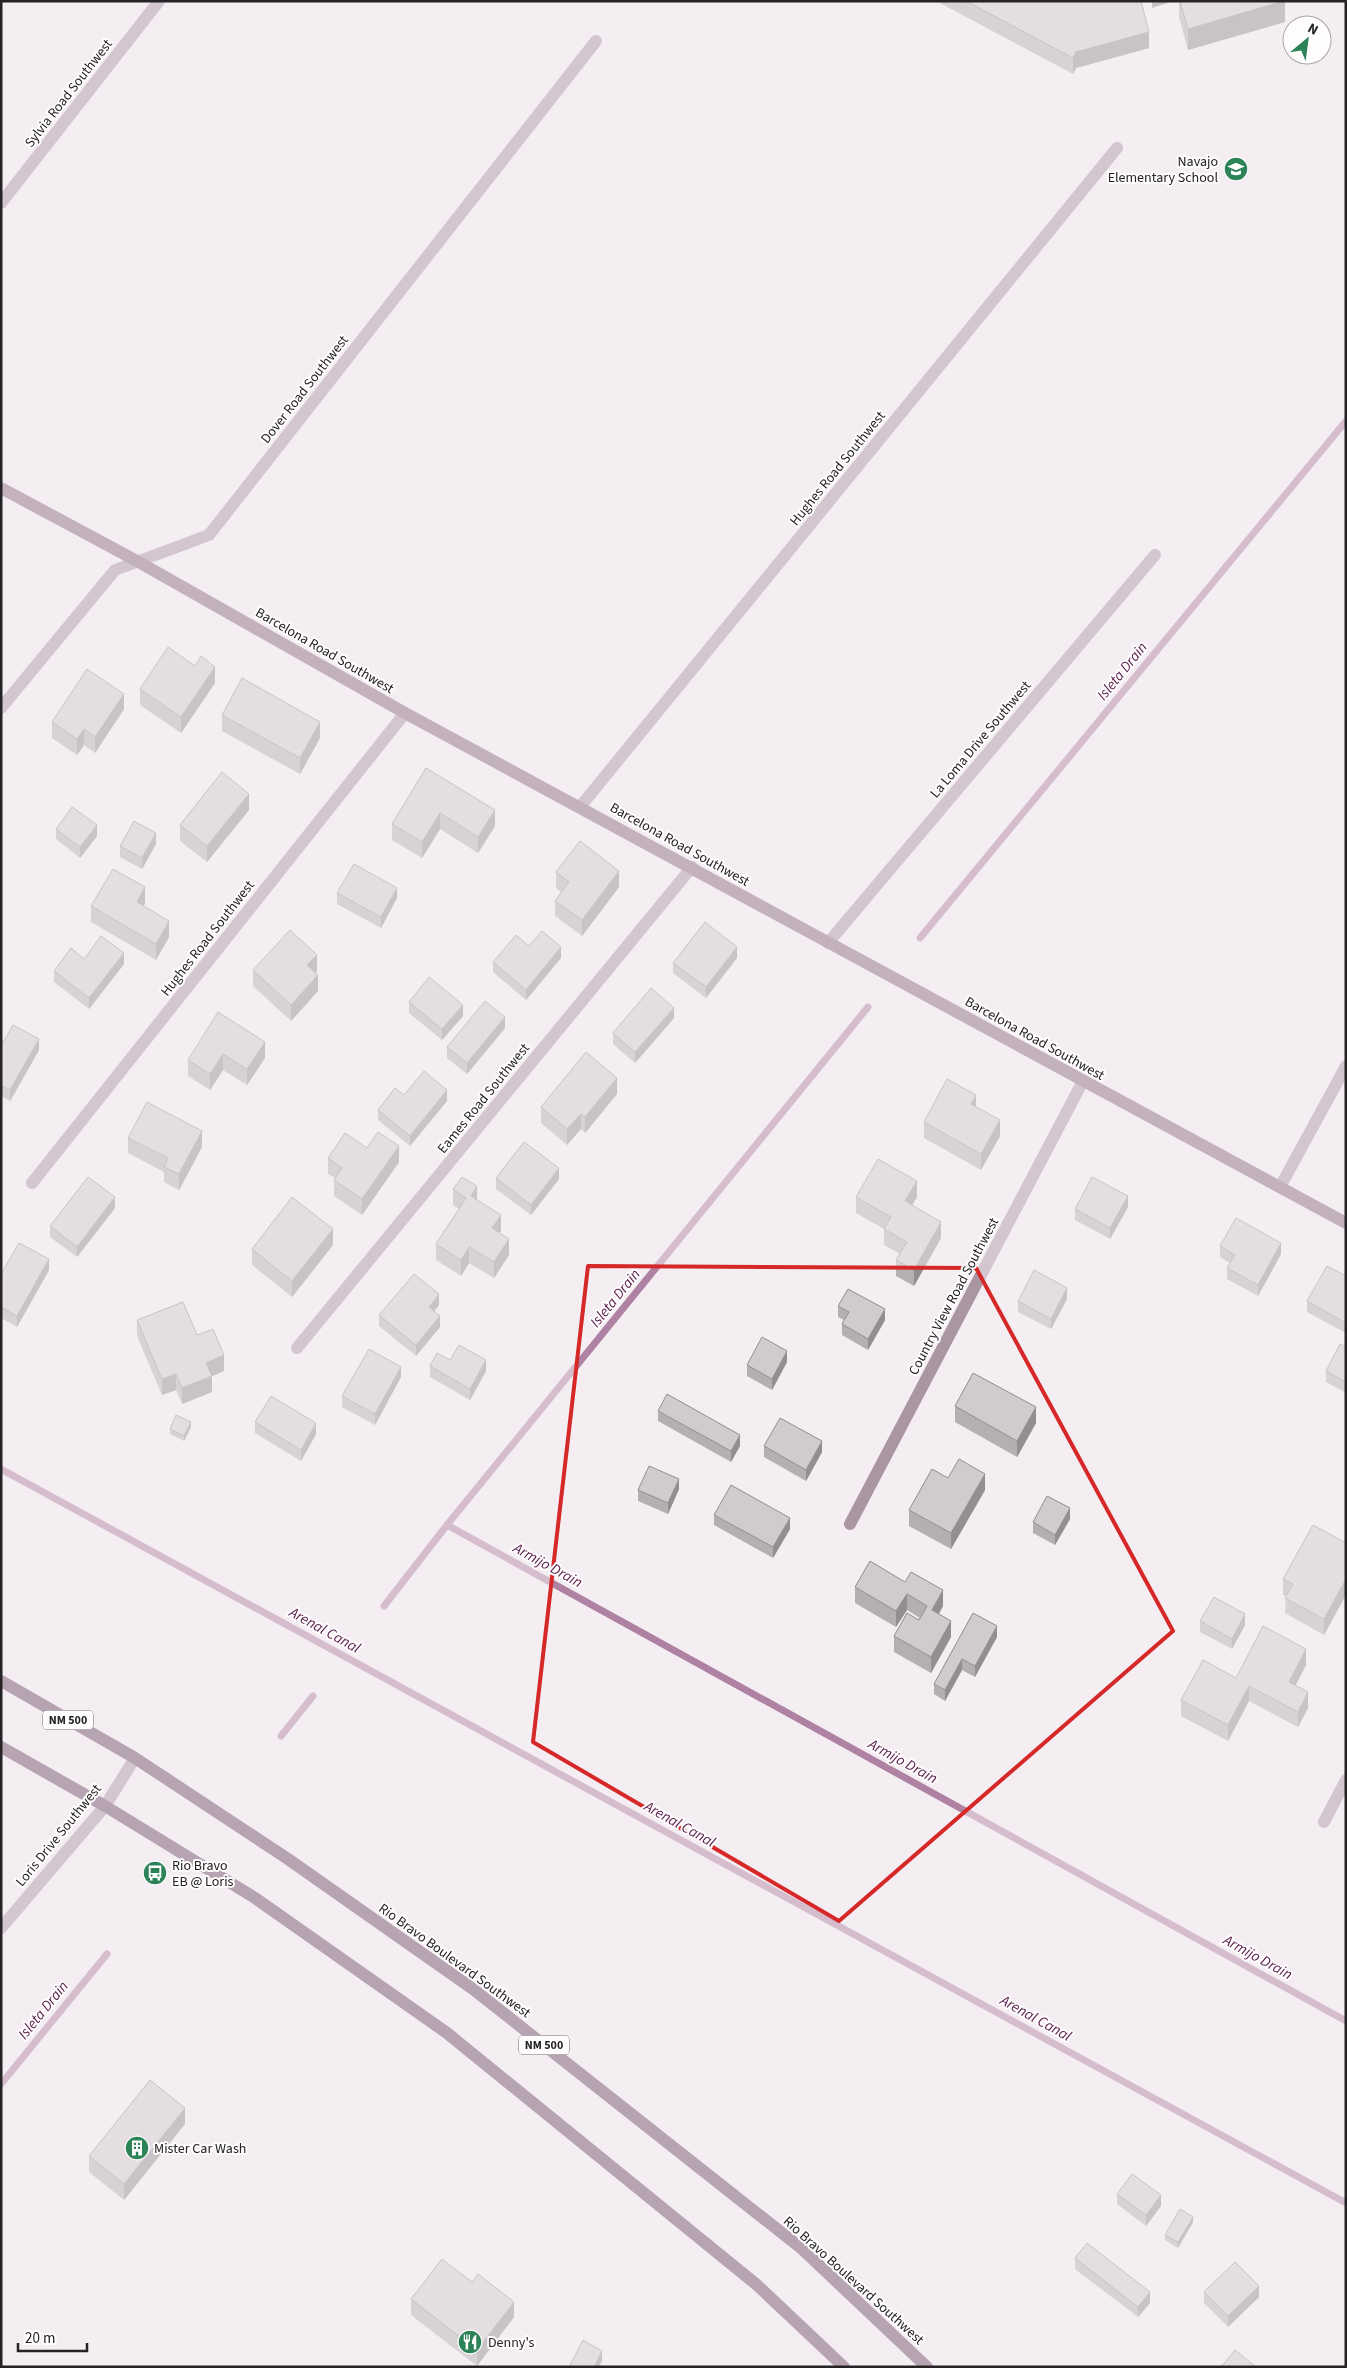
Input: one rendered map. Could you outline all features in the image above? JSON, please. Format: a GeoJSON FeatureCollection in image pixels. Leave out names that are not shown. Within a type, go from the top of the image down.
{"type":"FeatureCollection","features":[{"type":"Feature","properties":{"kind":"main road","name":"Rio Bravo Boulevard Southwest"},"geometry":{"type":"LineString","coordinates":[[1,1681],[134,1758],[288,1859],[474,1988],[801,2248],[927,2367]]}},
{"type":"Feature","properties":{"kind":"main road"},"geometry":{"type":"LineString","coordinates":[[1,1748],[105,1806],[255,1898],[447,2033],[757,2285],[844,2367]]}},
{"type":"Feature","properties":{"kind":"street","name":"Sylvia Road Southwest"},"geometry":{"type":"LineString","coordinates":[[1,203],[159,1]]}},
{"type":"Feature","properties":{"kind":"street","name":"Dover Road Southwest"},"geometry":{"type":"LineString","coordinates":[[1,708],[115,570],[209,535],[596,41]]}},
{"type":"Feature","properties":{"kind":"street","name":"Hughes Road Southwest"},"geometry":{"type":"LineString","coordinates":[[580,806],[1117,148]]}},
{"type":"Feature","properties":{"kind":"street","name":"Barcelona Road Southwest"},"geometry":{"type":"LineString","coordinates":[[1,488],[138,561],[405,713],[580,806],[828,943],[1346,1223]]}},
{"type":"Feature","properties":{"kind":"street","name":"La Loma Drive Southwest"},"geometry":{"type":"LineString","coordinates":[[828,943],[1155,555]]}},
{"type":"Feature","properties":{"kind":"street","name":"Hughes Road Southwest"},"geometry":{"type":"LineString","coordinates":[[32,1182],[405,713]]}},
{"type":"Feature","properties":{"kind":"street","name":"Eames Road Southwest"},"geometry":{"type":"LineString","coordinates":[[297,1348],[692,867]]}},
{"type":"Feature","properties":{"kind":"street"},"geometry":{"type":"LineString","coordinates":[[1280,1187],[1346,1066]]}},
{"type":"Feature","properties":{"kind":"street","name":"Country View Road Southwest"},"geometry":{"type":"LineString","coordinates":[[850,1524],[1083,1081]]}},
{"type":"Feature","properties":{"kind":"street","name":"Loris Drive Southwest"},"geometry":{"type":"LineString","coordinates":[[1,1928],[105,1806],[134,1758]]}},
{"type":"Feature","properties":{"kind":"street"},"geometry":{"type":"LineString","coordinates":[[1324,1822],[1346,1780]]}},
{"type":"Feature","properties":{"kind":"highlighted area"},"geometry":{"type":"Polygon","coordinates":[[[588,1266],[976,1268],[1173,1631],[839,1921],[533,1742],[588,1266]]]}},
{"type":"Feature","properties":{"kind":"building"},"geometry":{"type":"Polygon","coordinates":[[[966,1],[1141,1],[1149,32],[1076,52],[1073,58],[966,1]]]}},
{"type":"Feature","properties":{"kind":"building"},"geometry":{"type":"Polygon","coordinates":[[[1180,1],[1284,1],[1188,29],[1180,1]]]}},
{"type":"Feature","properties":{"kind":"building"},"geometry":{"type":"Polygon","coordinates":[[[168,647],[195,666],[201,656],[215,667],[181,717],[140,689],[168,647]]]}},
{"type":"Feature","properties":{"kind":"building"},"geometry":{"type":"Polygon","coordinates":[[[87,669],[124,694],[95,737],[84,729],[77,739],[52,722],[87,669]]]}},
{"type":"Feature","properties":{"kind":"building"},"geometry":{"type":"Polygon","coordinates":[[[242,678],[320,722],[300,758],[222,715],[242,678]]]}},
{"type":"Feature","properties":{"kind":"building"},"geometry":{"type":"Polygon","coordinates":[[[426,768],[495,810],[478,837],[440,813],[422,842],[392,824],[426,768]]]}},
{"type":"Feature","properties":{"kind":"building"},"geometry":{"type":"Polygon","coordinates":[[[222,772],[249,794],[207,846],[180,825],[222,772]]]}},
{"type":"Feature","properties":{"kind":"building"},"geometry":{"type":"Polygon","coordinates":[[[72,807],[97,825],[80,847],[56,829],[72,807]]]}},
{"type":"Feature","properties":{"kind":"building"},"geometry":{"type":"Polygon","coordinates":[[[134,821],[156,833],[142,858],[120,846],[134,821]]]}},
{"type":"Feature","properties":{"kind":"building"},"geometry":{"type":"Polygon","coordinates":[[[580,841],[619,871],[582,920],[555,901],[569,882],[556,872],[580,841]]]}},
{"type":"Feature","properties":{"kind":"building"},"geometry":{"type":"Polygon","coordinates":[[[354,864],[397,888],[381,917],[337,893],[354,864]]]}},
{"type":"Feature","properties":{"kind":"building"},"geometry":{"type":"Polygon","coordinates":[[[113,869],[145,887],[137,902],[169,921],[156,944],[91,906],[113,869]]]}},
{"type":"Feature","properties":{"kind":"building"},"geometry":{"type":"Polygon","coordinates":[[[705,922],[737,947],[706,987],[673,963],[705,922]]]}},
{"type":"Feature","properties":{"kind":"building"},"geometry":{"type":"Polygon","coordinates":[[[290,930],[317,955],[307,965],[318,975],[291,1005],[253,970],[290,930]]]}},
{"type":"Feature","properties":{"kind":"building"},"geometry":{"type":"Polygon","coordinates":[[[542,931],[561,947],[526,990],[493,962],[516,935],[529,946],[542,931]]]}},
{"type":"Feature","properties":{"kind":"building"},"geometry":{"type":"Polygon","coordinates":[[[101,936],[124,953],[89,998],[54,971],[71,948],[84,959],[101,936]]]}},
{"type":"Feature","properties":{"kind":"building"},"geometry":{"type":"Polygon","coordinates":[[[429,977],[463,1005],[442,1029],[409,1002],[429,977]]]}},
{"type":"Feature","properties":{"kind":"building"},"geometry":{"type":"Polygon","coordinates":[[[651,988],[674,1008],[635,1052],[613,1033],[651,988]]]}},
{"type":"Feature","properties":{"kind":"building"},"geometry":{"type":"Polygon","coordinates":[[[485,1001],[505,1017],[467,1063],[447,1047],[485,1001]]]}},
{"type":"Feature","properties":{"kind":"building"},"geometry":{"type":"Polygon","coordinates":[[[218,1012],[265,1042],[247,1069],[223,1054],[210,1074],[188,1060],[218,1012]]]}},
{"type":"Feature","properties":{"kind":"building"},"geometry":{"type":"Polygon","coordinates":[[[13,1025],[39,1039],[10,1090],[1,1085],[1,1046],[13,1025]]]}},
{"type":"Feature","properties":{"kind":"building"},"geometry":{"type":"Polygon","coordinates":[[[586,1052],[617,1078],[585,1117],[581,1114],[567,1129],[541,1107],[586,1052]]]}},
{"type":"Feature","properties":{"kind":"building"},"geometry":{"type":"Polygon","coordinates":[[[424,1071],[447,1090],[410,1136],[378,1110],[395,1088],[404,1095],[424,1071]]]}},
{"type":"Feature","properties":{"kind":"building"},"geometry":{"type":"Polygon","coordinates":[[[947,1079],[976,1095],[971,1104],[1000,1120],[981,1154],[924,1122],[947,1079]]]}},
{"type":"Feature","properties":{"kind":"building"},"geometry":{"type":"Polygon","coordinates":[[[147,1102],[202,1131],[179,1174],[164,1167],[168,1158],[128,1138],[147,1102]]]}},
{"type":"Feature","properties":{"kind":"building"},"geometry":{"type":"Polygon","coordinates":[[[378,1132],[399,1146],[362,1199],[334,1180],[342,1168],[328,1158],[345,1133],[367,1148],[378,1132]]]}},
{"type":"Feature","properties":{"kind":"building"},"geometry":{"type":"Polygon","coordinates":[[[524,1142],[559,1168],[531,1205],[496,1178],[524,1142]]]}},
{"type":"Feature","properties":{"kind":"building"},"geometry":{"type":"Polygon","coordinates":[[[878,1159],[917,1181],[905,1201],[941,1222],[914,1270],[896,1260],[907,1242],[884,1229],[891,1217],[856,1197],[878,1159]]]}},
{"type":"Feature","properties":{"kind":"building"},"geometry":{"type":"Polygon","coordinates":[[[88,1177],[115,1197],[77,1247],[50,1226],[88,1177]]]}},
{"type":"Feature","properties":{"kind":"building"},"geometry":{"type":"Polygon","coordinates":[[[462,1177],[477,1186],[471,1196],[501,1215],[492,1228],[509,1239],[494,1262],[469,1247],[461,1260],[436,1244],[466,1198],[453,1189],[462,1177]]]}},
{"type":"Feature","properties":{"kind":"building"},"geometry":{"type":"Polygon","coordinates":[[[1092,1177],[1128,1196],[1110,1228],[1075,1209],[1092,1177]]]}},
{"type":"Feature","properties":{"kind":"building"},"geometry":{"type":"Polygon","coordinates":[[[292,1197],[333,1229],[292,1281],[252,1249],[292,1197]]]}},
{"type":"Feature","properties":{"kind":"building"},"geometry":{"type":"Polygon","coordinates":[[[1236,1218],[1281,1243],[1258,1285],[1227,1268],[1235,1255],[1220,1246],[1236,1218]]]}},
{"type":"Feature","properties":{"kind":"building"},"geometry":{"type":"Polygon","coordinates":[[[19,1243],[49,1259],[17,1316],[1,1307],[1,1274],[19,1243]]]}},
{"type":"Feature","properties":{"kind":"building"},"geometry":{"type":"Polygon","coordinates":[[[1327,1266],[1346,1276],[1346,1323],[1307,1301],[1327,1266]]]}},
{"type":"Feature","properties":{"kind":"building"},"geometry":{"type":"Polygon","coordinates":[[[1034,1270],[1067,1288],[1051,1319],[1018,1301],[1034,1270]]]}},
{"type":"Feature","properties":{"kind":"building"},"geometry":{"type":"Polygon","coordinates":[[[414,1274],[439,1294],[429,1307],[440,1316],[416,1345],[379,1315],[414,1274]]]}},
{"type":"Feature","properties":{"kind":"building"},"geometry":{"type":"Polygon","coordinates":[[[848,1289],[885,1309],[868,1339],[842,1324],[849,1312],[838,1306],[848,1289]]]}},
{"type":"Feature","properties":{"kind":"building"},"geometry":{"type":"Polygon","coordinates":[[[183,1302],[197,1335],[213,1329],[224,1355],[206,1363],[212,1376],[182,1388],[176,1374],[162,1379],[137,1320],[183,1302]]]}},
{"type":"Feature","properties":{"kind":"building"},"geometry":{"type":"Polygon","coordinates":[[[762,1337],[787,1351],[772,1379],[747,1365],[762,1337]]]}},
{"type":"Feature","properties":{"kind":"building"},"geometry":{"type":"Polygon","coordinates":[[[1340,1344],[1346,1347],[1346,1382],[1326,1371],[1340,1344]]]}},
{"type":"Feature","properties":{"kind":"building"},"geometry":{"type":"Polygon","coordinates":[[[459,1345],[486,1360],[470,1389],[430,1366],[437,1353],[450,1360],[459,1345]]]}},
{"type":"Feature","properties":{"kind":"building"},"geometry":{"type":"Polygon","coordinates":[[[369,1349],[401,1367],[375,1414],[342,1396],[369,1349]]]}},
{"type":"Feature","properties":{"kind":"building"},"geometry":{"type":"Polygon","coordinates":[[[973,1373],[1036,1407],[1017,1441],[955,1406],[973,1373]]]}},
{"type":"Feature","properties":{"kind":"building"},"geometry":{"type":"Polygon","coordinates":[[[667,1394],[740,1435],[731,1451],[658,1411],[667,1394]]]}},
{"type":"Feature","properties":{"kind":"building"},"geometry":{"type":"Polygon","coordinates":[[[271,1396],[316,1423],[301,1450],[255,1422],[271,1396]]]}},
{"type":"Feature","properties":{"kind":"building"},"geometry":{"type":"Polygon","coordinates":[[[176,1415],[191,1422],[184,1436],[170,1429],[176,1415]]]}},
{"type":"Feature","properties":{"kind":"building"},"geometry":{"type":"Polygon","coordinates":[[[780,1418],[822,1441],[806,1470],[764,1446],[780,1418]]]}},
{"type":"Feature","properties":{"kind":"building"},"geometry":{"type":"Polygon","coordinates":[[[959,1459],[985,1474],[951,1533],[909,1510],[932,1469],[948,1478],[959,1459]]]}},
{"type":"Feature","properties":{"kind":"building"},"geometry":{"type":"Polygon","coordinates":[[[649,1466],[679,1479],[668,1503],[638,1490],[649,1466]]]}},
{"type":"Feature","properties":{"kind":"building"},"geometry":{"type":"Polygon","coordinates":[[[731,1485],[790,1518],[773,1547],[714,1515],[731,1485]]]}},
{"type":"Feature","properties":{"kind":"building"},"geometry":{"type":"Polygon","coordinates":[[[1047,1496],[1070,1508],[1055,1535],[1033,1522],[1047,1496]]]}},
{"type":"Feature","properties":{"kind":"building"},"geometry":{"type":"Polygon","coordinates":[[[1313,1525],[1346,1543],[1346,1579],[1324,1619],[1285,1598],[1293,1584],[1283,1579],[1313,1525]]]}},
{"type":"Feature","properties":{"kind":"building"},"geometry":{"type":"Polygon","coordinates":[[[870,1561],[905,1582],[911,1572],[943,1590],[932,1610],[951,1621],[931,1657],[894,1636],[907,1613],[919,1620],[927,1606],[907,1594],[896,1611],[855,1587],[870,1561]]]}},
{"type":"Feature","properties":{"kind":"building"},"geometry":{"type":"Polygon","coordinates":[[[1214,1597],[1245,1614],[1232,1639],[1200,1621],[1214,1597]]]}},
{"type":"Feature","properties":{"kind":"building"},"geometry":{"type":"Polygon","coordinates":[[[973,1613],[997,1626],[975,1666],[962,1659],[945,1690],[934,1684],[973,1613]]]}},
{"type":"Feature","properties":{"kind":"building"},"geometry":{"type":"Polygon","coordinates":[[[1263,1626],[1306,1649],[1289,1682],[1308,1692],[1298,1712],[1249,1686],[1228,1725],[1181,1700],[1203,1660],[1236,1678],[1263,1626]]]}},
{"type":"Feature","properties":{"kind":"building","name":"Mister Car Wash"},"geometry":{"type":"Polygon","coordinates":[[[150,2080],[185,2108],[124,2184],[89,2156],[150,2080]]]}},
{"type":"Feature","properties":{"kind":"building"},"geometry":{"type":"Polygon","coordinates":[[[1132,2174],[1161,2195],[1146,2215],[1117,2194],[1132,2174]]]}},
{"type":"Feature","properties":{"kind":"building"},"geometry":{"type":"Polygon","coordinates":[[[1180,2209],[1193,2217],[1178,2242],[1165,2235],[1180,2209]]]}},
{"type":"Feature","properties":{"kind":"building"},"geometry":{"type":"Polygon","coordinates":[[[1087,2243],[1150,2292],[1138,2307],[1075,2258],[1087,2243]]]}},
{"type":"Feature","properties":{"kind":"building","name":"Denny's"},"geometry":{"type":"Polygon","coordinates":[[[442,2259],[472,2282],[478,2274],[514,2302],[477,2350],[411,2299],[442,2259]]]}},
{"type":"Feature","properties":{"kind":"building"},"geometry":{"type":"Polygon","coordinates":[[[1235,2262],[1259,2286],[1228,2316],[1204,2292],[1235,2262]]]}},
{"type":"Feature","properties":{"kind":"building"},"geometry":{"type":"Polygon","coordinates":[[[583,2340],[602,2351],[594,2367],[569,2367],[583,2340]]]}},
{"type":"Feature","properties":{"kind":"building"},"geometry":{"type":"Polygon","coordinates":[[[1235,2350],[1256,2367],[1221,2367],[1235,2350]]]}},
{"type":"Feature","properties":{"kind":"waterway","name":"Isleta Drain"},"geometry":{"type":"LineString","coordinates":[[920,938],[1346,421]]}},
{"type":"Feature","properties":{"kind":"waterway","name":"Isleta Drain"},"geometry":{"type":"LineString","coordinates":[[384,1606],[447,1525],[868,1007]]}},
{"type":"Feature","properties":{"kind":"waterway","name":"Arenal Canal"},"geometry":{"type":"LineString","coordinates":[[1,1469],[1346,2203]]}},
{"type":"Feature","properties":{"kind":"waterway","name":"Armijo Drain"},"geometry":{"type":"LineString","coordinates":[[447,1525],[1346,2021]]}},
{"type":"Feature","properties":{"kind":"waterway","name":"Isleta Drain"},"geometry":{"type":"LineString","coordinates":[[281,1736],[313,1696]]}},
{"type":"Feature","properties":{"kind":"waterway","name":"Isleta Drain"},"geometry":{"type":"LineString","coordinates":[[1,2084],[107,1954]]}},
{"type":"Feature","properties":{"kind":"place","name":"Navajo Elementary School"},"geometry":{"type":"Point","coordinates":[1236,169]}},
{"type":"Feature","properties":{"kind":"place","name":"Rio Bravo EB @ Loris"},"geometry":{"type":"Point","coordinates":[155,1873]}},
{"type":"Feature","properties":{"kind":"place","name":"Mister Car Wash"},"geometry":{"type":"Point","coordinates":[137,2148]}},
{"type":"Feature","properties":{"kind":"place","name":"Denny's"},"geometry":{"type":"Point","coordinates":[470,2342]}}]}
